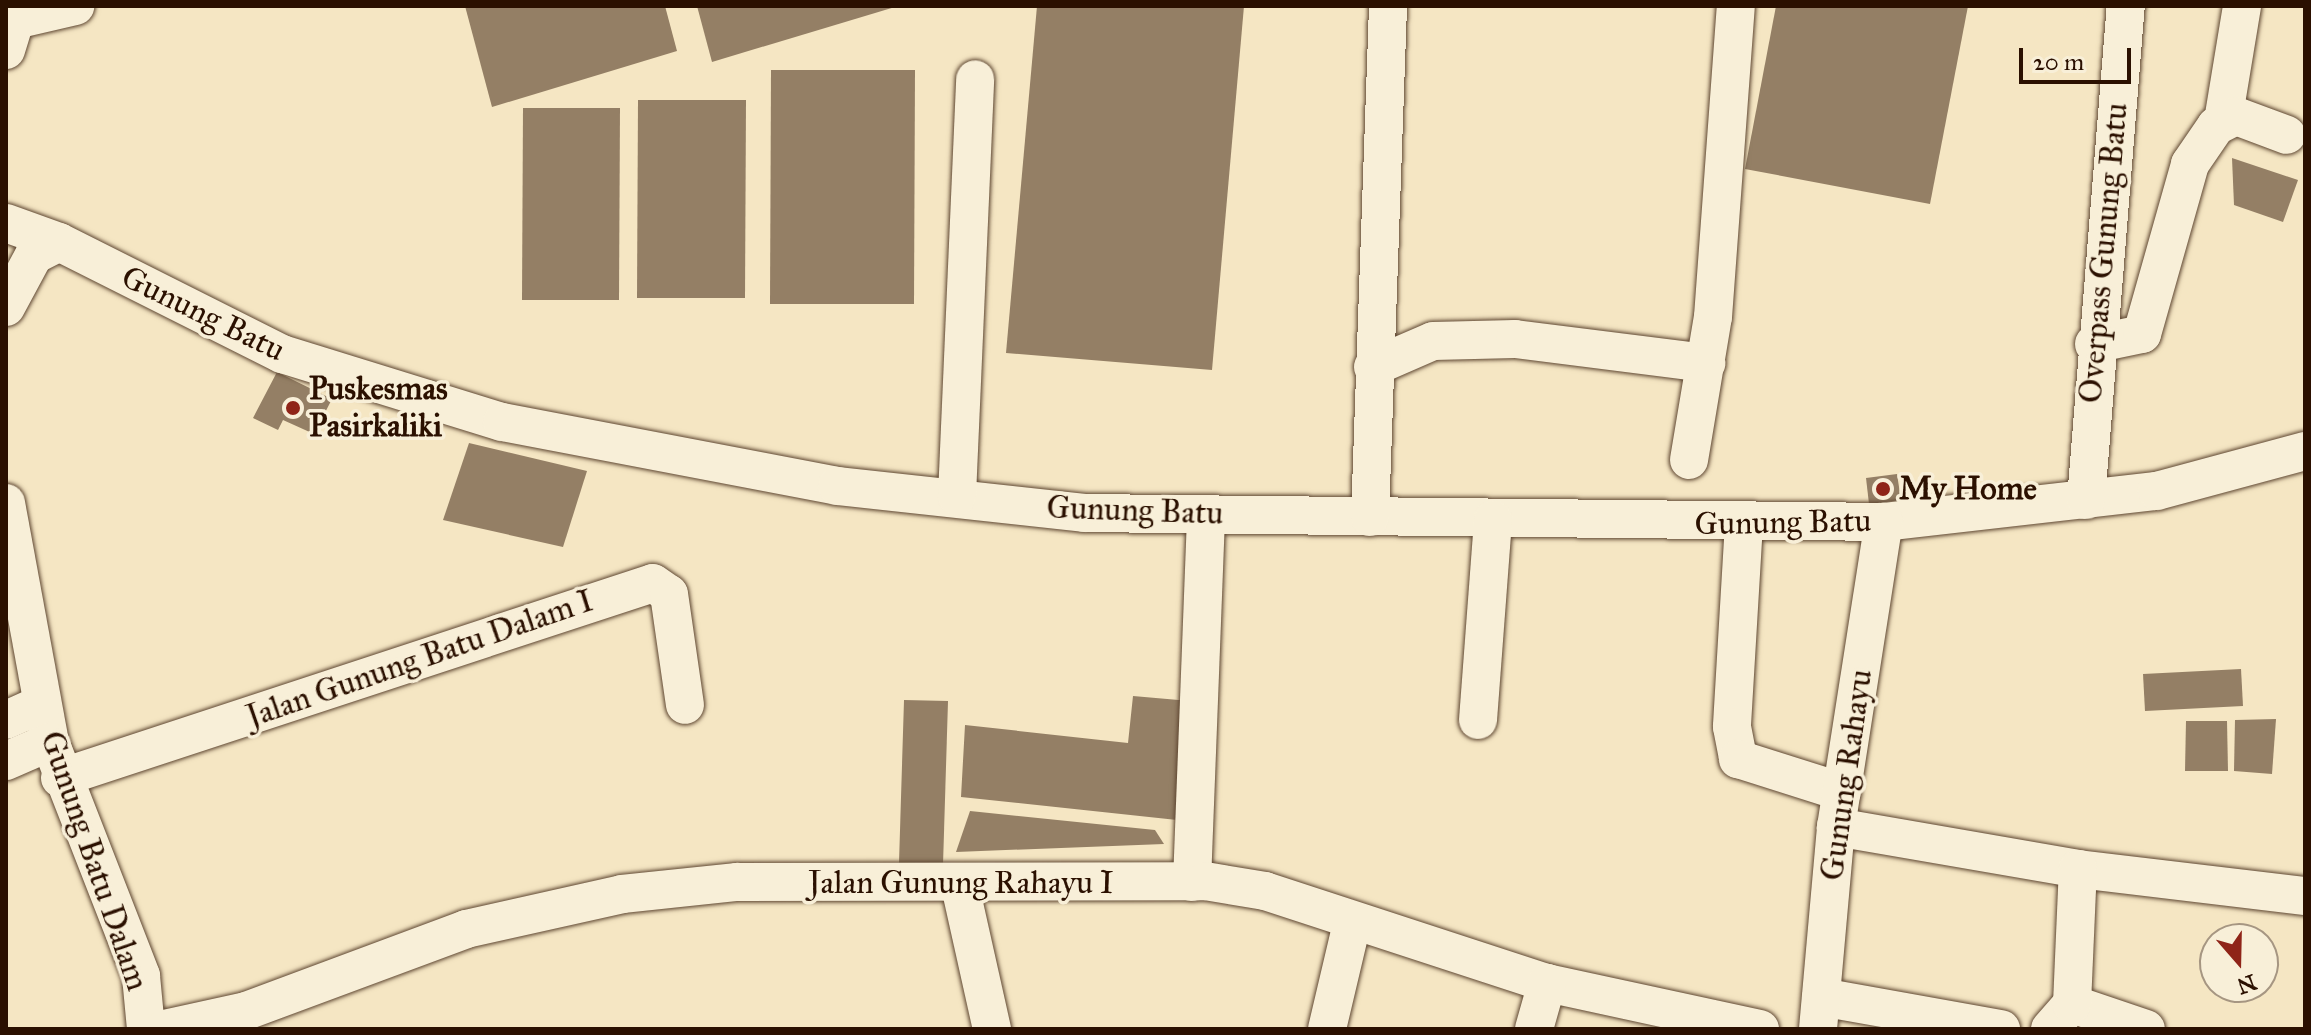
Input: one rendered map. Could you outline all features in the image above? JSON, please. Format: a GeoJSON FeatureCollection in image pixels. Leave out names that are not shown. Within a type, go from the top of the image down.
{"type":"FeatureCollection","features":[{"type":"Feature","properties":{"kind":"street"},"geometry":{"type":"LineString","coordinates":[[6,50],[15,20],[75,6]]}},
{"type":"Feature","properties":{"kind":"street"},"geometry":{"type":"LineString","coordinates":[[1370,517],[1388,6]]}},
{"type":"Feature","properties":{"kind":"street"},"geometry":{"type":"LineString","coordinates":[[1689,460],[1706,363],[1736,6]]}},
{"type":"Feature","properties":{"kind":"street","name":"Overpass Gunung Batu"},"geometry":{"type":"LineString","coordinates":[[2086,500],[2094,344],[2126,6]]}},
{"type":"Feature","properties":{"kind":"street"},"geometry":{"type":"LineString","coordinates":[[2094,344],[2142,334],[2190,164],[2223,121],[2242,6]]}},
{"type":"Feature","properties":{"kind":"street"},"geometry":{"type":"LineString","coordinates":[[957,496],[975,79]]}},
{"type":"Feature","properties":{"kind":"street"},"geometry":{"type":"LineString","coordinates":[[2223,121],[2236,116],[2287,135]]}},
{"type":"Feature","properties":{"kind":"street","name":"Gunung Batu"},"geometry":{"type":"LineString","coordinates":[[6,223],[59,242],[282,354],[502,422],[837,486],[957,496],[1084,513],[1744,523],[1884,522],[2157,491],[2305,451]]}},
{"type":"Feature","properties":{"kind":"street"},"geometry":{"type":"LineString","coordinates":[[6,307],[34,255],[59,242]]}},
{"type":"Feature","properties":{"kind":"street"},"geometry":{"type":"LineString","coordinates":[[1373,367],[1433,341],[1515,339],[1706,363]]}},
{"type":"Feature","properties":{"kind":"street","name":"Gunung Batu Dalam"},"geometry":{"type":"LineString","coordinates":[[6,503],[50,742],[60,778],[141,976],[146,1029]]}},
{"type":"Feature","properties":{"kind":"street"},"geometry":{"type":"LineString","coordinates":[[1192,882],[1206,515]]}},
{"type":"Feature","properties":{"kind":"street"},"geometry":{"type":"LineString","coordinates":[[1478,720],[1493,520]]}},
{"type":"Feature","properties":{"kind":"street","name":"Gunung Rahayu"},"geometry":{"type":"LineString","coordinates":[[1819,1013],[1839,810],[1884,522]]}},
{"type":"Feature","properties":{"kind":"street"},"geometry":{"type":"LineString","coordinates":[[1744,523],[1732,727],[1738,759],[1839,810],[2078,869],[2305,896]]}},
{"type":"Feature","properties":{"kind":"street","name":"Jalan Gunung Batu Dalam I"},"geometry":{"type":"LineString","coordinates":[[60,778],[653,583],[669,594],[685,705]]}},
{"type":"Feature","properties":{"kind":"street"},"geometry":{"type":"LineString","coordinates":[[6,720],[42,704]]}},
{"type":"Feature","properties":{"kind":"street"},"geometry":{"type":"LineString","coordinates":[[6,761],[50,742]]}},
{"type":"Feature","properties":{"kind":"street"},"geometry":{"type":"LineString","coordinates":[[2078,869],[2061,1017],[2146,1029]]}},
{"type":"Feature","properties":{"kind":"street","name":"Jalan Gunung Rahayu I"},"geometry":{"type":"LineString","coordinates":[[164,1029],[235,1021],[466,929],[622,894],[737,882],[960,886],[1192,882],[1265,891],[1352,923],[1547,983],[1760,1029]]}},
{"type":"Feature","properties":{"kind":"street"},"geometry":{"type":"LineString","coordinates":[[960,886],[992,1029]]}},
{"type":"Feature","properties":{"kind":"street"},"geometry":{"type":"LineString","coordinates":[[1327,1029],[1352,923]]}},
{"type":"Feature","properties":{"kind":"street"},"geometry":{"type":"LineString","coordinates":[[1534,1029],[1547,983]]}},
{"type":"Feature","properties":{"kind":"street"},"geometry":{"type":"LineString","coordinates":[[1819,1013],[2001,1029]]}},
{"type":"Feature","properties":{"kind":"building"},"geometry":{"type":"Polygon","coordinates":[[[465,6],[665,6],[677,51],[492,107],[465,6]]]}},
{"type":"Feature","properties":{"kind":"building"},"geometry":{"type":"Polygon","coordinates":[[[697,6],[895,6],[895,7],[712,62],[697,6]]]}},
{"type":"Feature","properties":{"kind":"building"},"geometry":{"type":"Polygon","coordinates":[[[1037,6],[1244,6],[1212,370],[1006,353],[1037,6]]]}},
{"type":"Feature","properties":{"kind":"building"},"geometry":{"type":"Polygon","coordinates":[[[1776,6],[1968,6],[1930,204],[1745,169],[1776,6]]]}},
{"type":"Feature","properties":{"kind":"building"},"geometry":{"type":"Polygon","coordinates":[[[771,70],[915,70],[914,304],[770,304],[771,70]]]}},
{"type":"Feature","properties":{"kind":"building"},"geometry":{"type":"Polygon","coordinates":[[[638,100],[746,100],[745,298],[637,298],[638,100]]]}},
{"type":"Feature","properties":{"kind":"building"},"geometry":{"type":"Polygon","coordinates":[[[523,108],[620,108],[619,300],[522,300],[523,108]]]}},
{"type":"Feature","properties":{"kind":"building"},"geometry":{"type":"Polygon","coordinates":[[[2232,158],[2298,180],[2283,222],[2234,205],[2232,158]]]}},
{"type":"Feature","properties":{"kind":"building","name":"Puskesmas Pasirkaliki"},"geometry":{"type":"Polygon","coordinates":[[[277,372],[332,399],[314,434],[283,420],[278,430],[253,418],[277,372]]]}},
{"type":"Feature","properties":{"kind":"building"},"geometry":{"type":"Polygon","coordinates":[[[469,443],[587,471],[563,547],[443,520],[469,443]]]}},
{"type":"Feature","properties":{"kind":"building","name":"My Home"},"geometry":{"type":"Polygon","coordinates":[[[1897,474],[1901,500],[1869,504],[1866,478],[1897,474]]]}},
{"type":"Feature","properties":{"kind":"building"},"geometry":{"type":"Polygon","coordinates":[[[2241,669],[2243,706],[2145,711],[2143,674],[2241,669]]]}},
{"type":"Feature","properties":{"kind":"building"},"geometry":{"type":"Polygon","coordinates":[[[1133,696],[1190,701],[1177,820],[961,797],[965,725],[1128,743],[1133,696]]]}},
{"type":"Feature","properties":{"kind":"building"},"geometry":{"type":"Polygon","coordinates":[[[904,700],[948,701],[943,865],[899,863],[904,700]]]}},
{"type":"Feature","properties":{"kind":"building"},"geometry":{"type":"Polygon","coordinates":[[[2276,719],[2272,774],[2234,771],[2235,720],[2276,719]]]}},
{"type":"Feature","properties":{"kind":"building"},"geometry":{"type":"Polygon","coordinates":[[[2186,721],[2227,721],[2228,771],[2185,771],[2186,721]]]}},
{"type":"Feature","properties":{"kind":"building"},"geometry":{"type":"Polygon","coordinates":[[[970,811],[1155,830],[1164,844],[956,852],[970,811]]]}},
{"type":"Feature","properties":{"kind":"place","name":"Puskesmas Pasirkaliki"},"geometry":{"type":"Point","coordinates":[293,408]}},
{"type":"Feature","properties":{"kind":"place","name":"My Home"},"geometry":{"type":"Point","coordinates":[1883,489]}}]}
